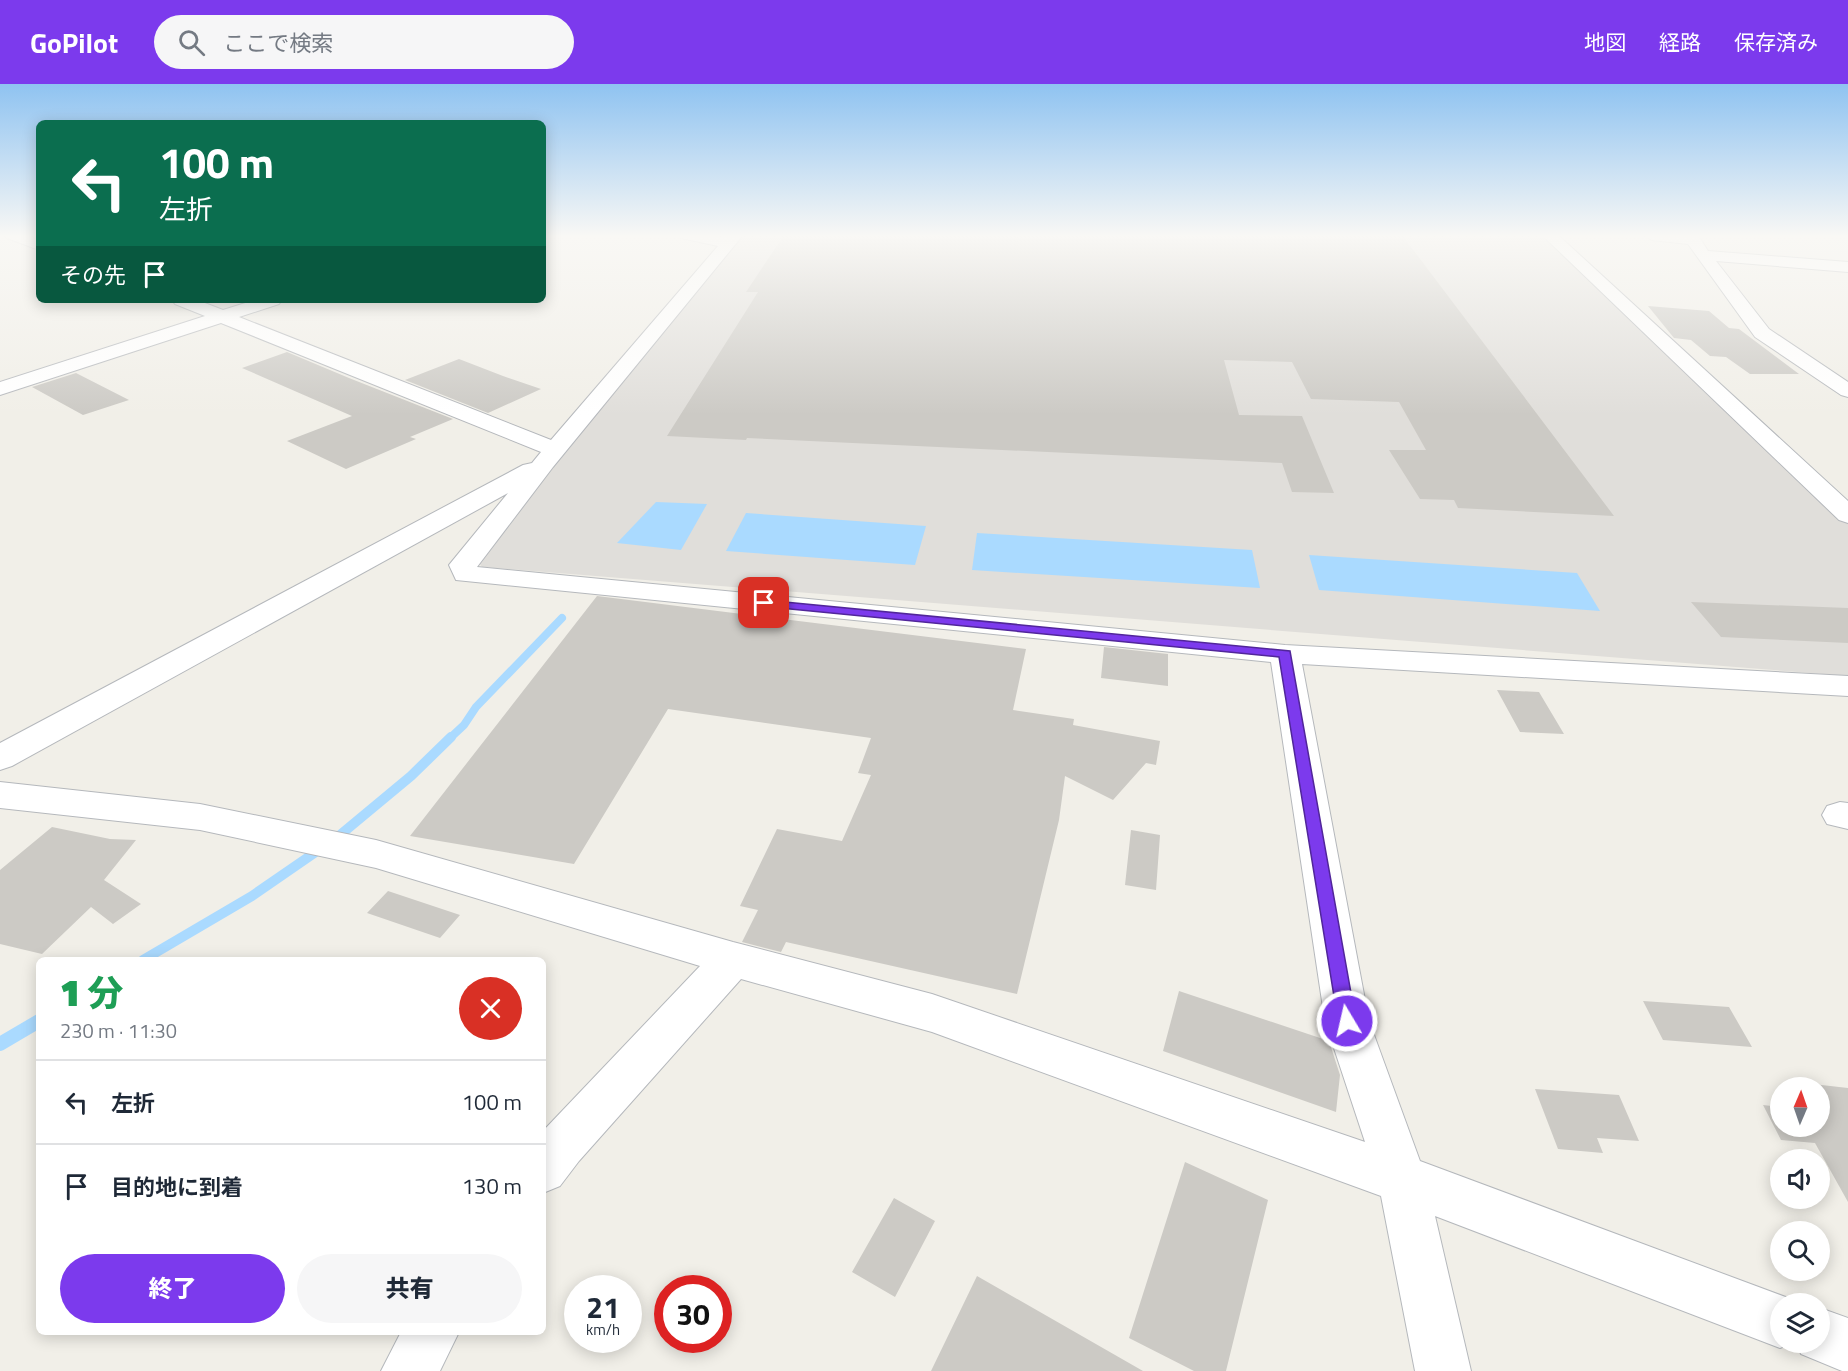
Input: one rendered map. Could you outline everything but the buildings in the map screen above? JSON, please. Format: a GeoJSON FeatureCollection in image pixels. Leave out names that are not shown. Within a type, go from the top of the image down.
{"type":"FeatureCollection","features":[{"type":"Feature","properties":{"kind":"street"},"geometry":{"type":"LineString","coordinates":[[684,295],[463,565],[466,574],[1285,654],[1848,686]]}},
{"type":"Feature","properties":{"kind":"street"},"geometry":{"type":"LineString","coordinates":[[1613,295],[1848,515]]}},
{"type":"Feature","properties":{"kind":"street"},"geometry":{"type":"LineString","coordinates":[[1734,295],[1762,333],[1848,391]]}},
{"type":"Feature","properties":{"kind":"street"},"geometry":{"type":"LineString","coordinates":[[189,303],[385,383],[551,456]]}},
{"type":"Feature","properties":{"kind":"street"},"geometry":{"type":"LineString","coordinates":[[0,389],[264,303]]}},
{"type":"Feature","properties":{"kind":"street"},"geometry":{"type":"LineString","coordinates":[[0,758],[551,456]]}},
{"type":"Feature","properties":{"kind":"street"},"geometry":{"type":"LineString","coordinates":[[1814,483],[1848,496]]}},
{"type":"Feature","properties":{"kind":"street"},"geometry":{"type":"LineString","coordinates":[[1285,654],[1347,1021],[1402,1179],[1443,1371]]}},
{"type":"Feature","properties":{"kind":"street"},"geometry":{"type":"LineString","coordinates":[[0,795],[200,817],[376,854],[733,959],[932,1013],[1402,1179],[1770,1317]]}},
{"type":"Feature","properties":{"kind":"street"},"geometry":{"type":"LineString","coordinates":[[0,811],[49,799]]}},
{"type":"Feature","properties":{"kind":"street"},"geometry":{"type":"LineString","coordinates":[[546,1165],[733,959]]}},
{"type":"Feature","properties":{"kind":"street"},"geometry":{"type":"LineString","coordinates":[[409,1371],[430,1335]]}},
{"type":"Feature","properties":{"kind":"street"},"geometry":{"type":"LineString","coordinates":[[1830,1339],[1848,1346]]}},
{"type":"Feature","properties":{"kind":"shaded area"},"geometry":{"type":"Polygon","coordinates":[[[693,295],[1611,295],[1848,523],[1848,676],[482,567],[475,558],[693,295]]]}},
{"type":"Feature","properties":{"kind":"water"},"geometry":{"type":"Polygon","coordinates":[[[656,502],[707,504],[681,550],[617,543],[656,502]]]}},
{"type":"Feature","properties":{"kind":"water"},"geometry":{"type":"Polygon","coordinates":[[[746,513],[926,526],[915,565],[726,551],[746,513]]]}},
{"type":"Feature","properties":{"kind":"water"},"geometry":{"type":"Polygon","coordinates":[[[977,533],[1252,550],[1260,588],[972,570],[977,533]]]}},
{"type":"Feature","properties":{"kind":"water"},"geometry":{"type":"Polygon","coordinates":[[[1309,555],[1577,573],[1600,611],[1319,590],[1309,555]]]}},
{"type":"Feature","properties":{"kind":"waterway"},"geometry":{"type":"LineString","coordinates":[[449,739],[464,725],[476,707],[562,618]]}},
{"type":"Feature","properties":{"kind":"waterway"},"geometry":{"type":"LineString","coordinates":[[334,840],[411,776],[451,737]]}},
{"type":"Feature","properties":{"kind":"waterway"},"geometry":{"type":"LineString","coordinates":[[148,957],[252,896],[323,847]]}},
{"type":"Feature","properties":{"kind":"waterway"},"geometry":{"type":"LineString","coordinates":[[0,1044],[36,1023]]}},
{"type":"Feature","properties":{"kind":"route"},"geometry":{"type":"LineString","coordinates":[[764,603],[1285,654],[1347,1021]]}}]}
